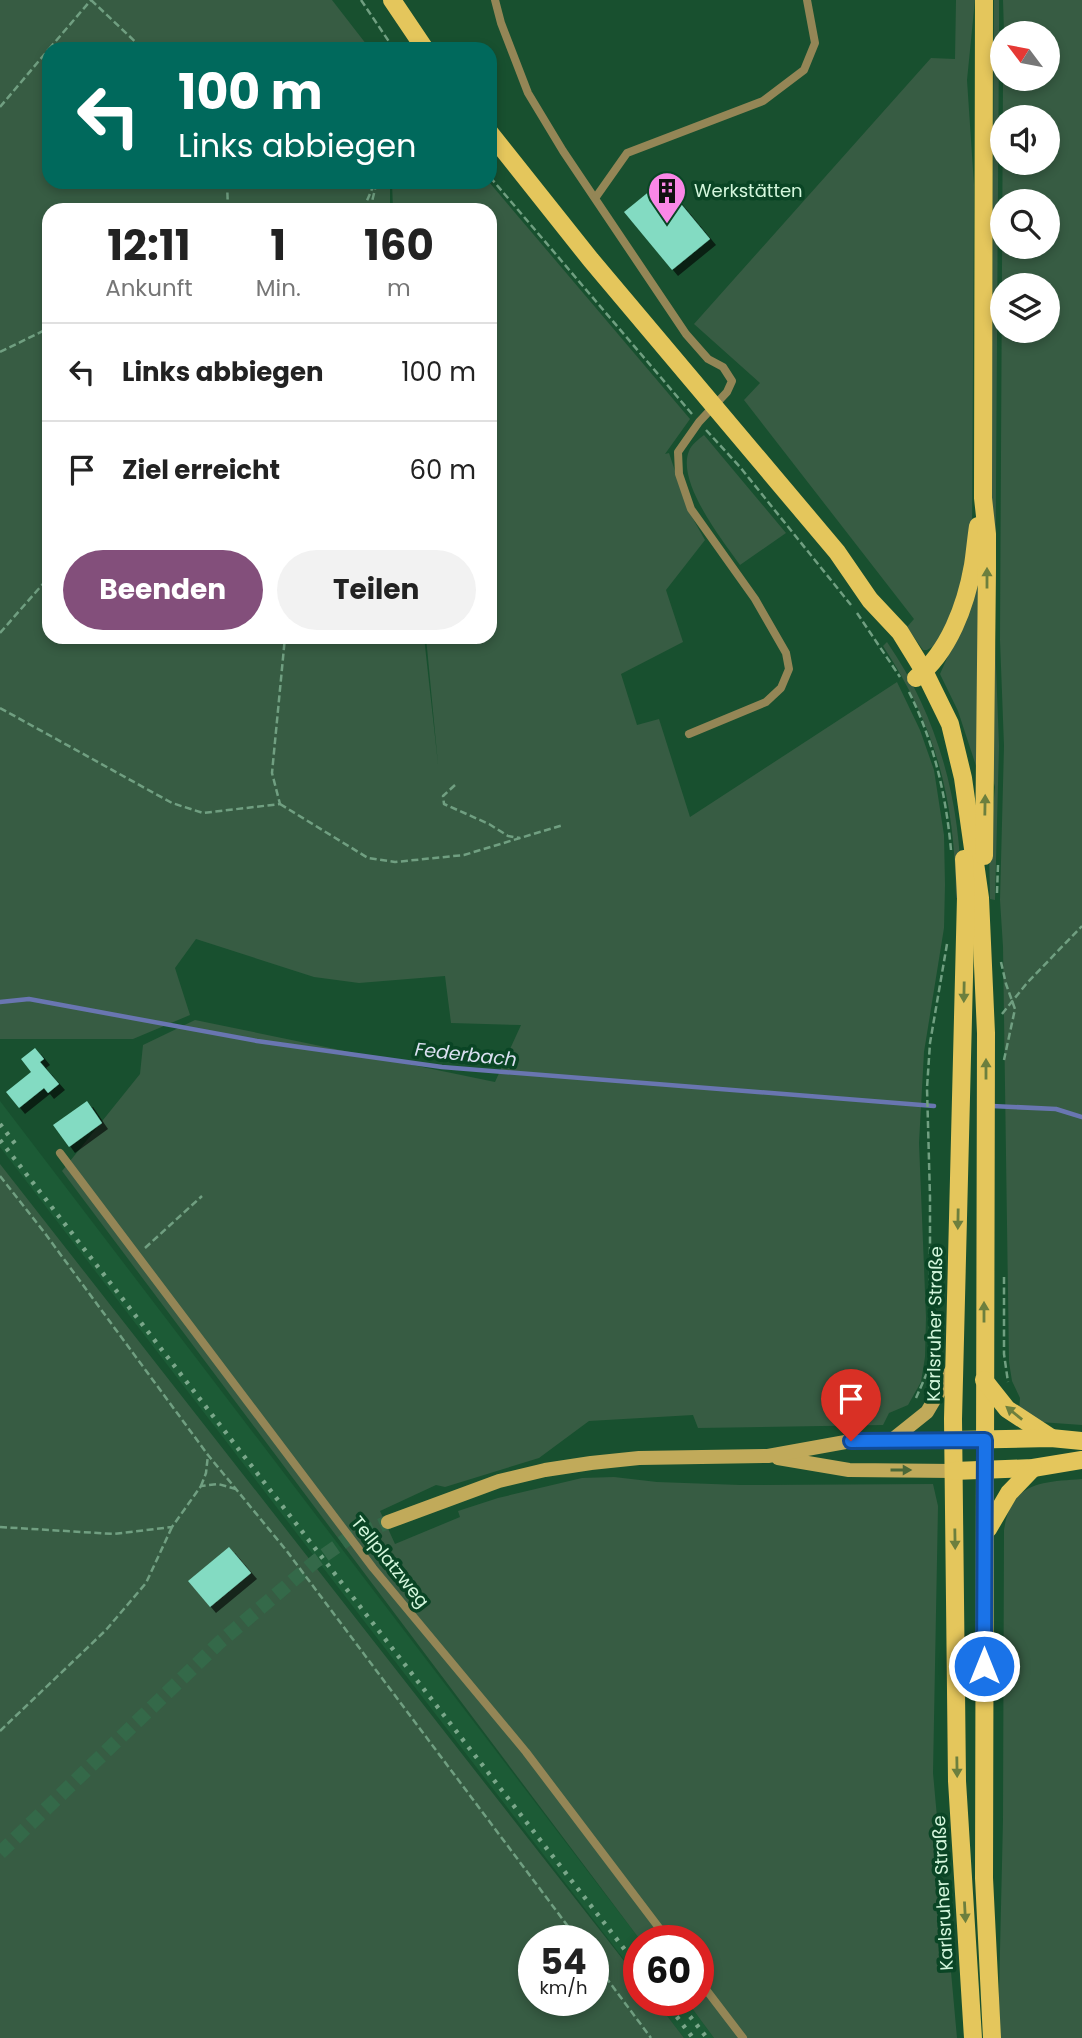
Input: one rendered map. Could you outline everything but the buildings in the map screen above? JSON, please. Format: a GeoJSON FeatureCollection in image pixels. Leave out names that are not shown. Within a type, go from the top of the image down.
{"type":"FeatureCollection","features":[{"type":"Feature","properties":{"kind":"main road"},"geometry":{"type":"LineString","coordinates":[[392,0],[420,42]]}},
{"type":"Feature","properties":{"kind":"main road"},"geometry":{"type":"LineString","coordinates":[[984,0],[984,498],[987,534],[984,851],[981,898],[986,1079],[984,1878],[992,2038]]}},
{"type":"Feature","properties":{"kind":"main road"},"geometry":{"type":"LineString","coordinates":[[497,142],[591,261],[837,552],[870,600],[900,632],[920,674],[940,701],[956,745],[970,815],[981,898]]}},
{"type":"Feature","properties":{"kind":"main road"},"geometry":{"type":"LineString","coordinates":[[920,674],[943,648],[962,607],[973,565],[984,498]]}},
{"type":"Feature","properties":{"kind":"main road","name":"Karlsruher Straße"},"geometry":{"type":"LineString","coordinates":[[920,674],[941,731],[954,780],[960,816],[966,897],[954,1367],[954,1471],[957,1781],[973,2038]]}},
{"type":"Feature","properties":{"kind":"main road"},"geometry":{"type":"LineString","coordinates":[[892,1440],[926,1412],[954,1367]]}},
{"type":"Feature","properties":{"kind":"main road"},"geometry":{"type":"LineString","coordinates":[[984,1380],[1007,1409],[1051,1438]]}},
{"type":"Feature","properties":{"kind":"main road"},"geometry":{"type":"LineString","coordinates":[[388,1522],[488,1484],[545,1470],[639,1458],[768,1456],[851,1441],[1051,1438],[1082,1441]]}},
{"type":"Feature","properties":{"kind":"main road"},"geometry":{"type":"LineString","coordinates":[[768,1456],[849,1470],[954,1471],[1033,1468],[1082,1460]]}},
{"type":"Feature","properties":{"kind":"main road"},"geometry":{"type":"LineString","coordinates":[[985,1536],[1009,1493],[1033,1468]]}},
{"type":"Feature","properties":{"kind":"lane"},"geometry":{"type":"LineString","coordinates":[[495,0],[528,93],[563,151],[686,334],[708,359],[723,367],[732,381],[715,408],[699,422],[678,453],[679,474],[691,509],[755,599],[786,653],[789,669],[782,688],[766,702],[689,734]]}},
{"type":"Feature","properties":{"kind":"lane"},"geometry":{"type":"LineString","coordinates":[[596,197],[626,153],[763,101],[804,70],[815,43],[807,0]]}},
{"type":"Feature","properties":{"kind":"lane","name":"Tellplatzweg"},"geometry":{"type":"LineString","coordinates":[[60,1153],[373,1569],[526,1752],[657,1925]]}},
{"type":"Feature","properties":{"kind":"lane"},"geometry":{"type":"LineString","coordinates":[[714,2000],[743,2038]]}},
{"type":"Feature","properties":{"kind":"path"},"geometry":{"type":"LineString","coordinates":[[55,42],[91,0],[136,42]]}},
{"type":"Feature","properties":{"kind":"path"},"geometry":{"type":"LineString","coordinates":[[361,0],[389,42]]}},
{"type":"Feature","properties":{"kind":"path"},"geometry":{"type":"LineString","coordinates":[[0,107],[42,57]]}},
{"type":"Feature","properties":{"kind":"path"},"geometry":{"type":"LineString","coordinates":[[497,185],[748,477],[868,627],[904,684],[925,728],[942,782],[951,853]]}},
{"type":"Feature","properties":{"kind":"path"},"geometry":{"type":"LineString","coordinates":[[0,352],[42,331]]}},
{"type":"Feature","properties":{"kind":"path"},"geometry":{"type":"LineString","coordinates":[[0,633],[42,585]]}},
{"type":"Feature","properties":{"kind":"path"},"geometry":{"type":"LineString","coordinates":[[280,804],[272,773],[284,644]]}},
{"type":"Feature","properties":{"kind":"path"},"geometry":{"type":"LineString","coordinates":[[0,708],[182,807],[203,813],[280,804],[368,858],[395,862],[464,855],[563,825]]}},
{"type":"Feature","properties":{"kind":"path"},"geometry":{"type":"LineString","coordinates":[[455,785],[443,796],[444,804],[489,824],[508,836],[521,838]]}},
{"type":"Feature","properties":{"kind":"path"},"geometry":{"type":"LineString","coordinates":[[1004,1061],[1015,1009],[1014,1001],[1027,983],[1082,926]]}},
{"type":"Feature","properties":{"kind":"path"},"geometry":{"type":"LineString","coordinates":[[926,1412],[916,1399],[930,1366],[927,1088],[930,1043],[947,943]]}},
{"type":"Feature","properties":{"kind":"path"},"geometry":{"type":"LineString","coordinates":[[0,1176],[208,1455],[294,1561],[567,1925]]}},
{"type":"Feature","properties":{"kind":"path"},"geometry":{"type":"LineString","coordinates":[[137,1255],[202,1196]]}},
{"type":"Feature","properties":{"kind":"path"},"geometry":{"type":"LineString","coordinates":[[0,1731],[106,1630],[146,1583],[172,1527],[201,1486],[208,1455]]}},
{"type":"Feature","properties":{"kind":"path"},"geometry":{"type":"LineString","coordinates":[[201,1486],[218,1484],[236,1489]]}},
{"type":"Feature","properties":{"kind":"path"},"geometry":{"type":"LineString","coordinates":[[0,1527],[114,1534],[172,1527]]}},
{"type":"Feature","properties":{"kind":"path"},"geometry":{"type":"LineString","coordinates":[[609,1982],[651,2038]]}},
{"type":"Feature","properties":{"kind":"shaded area"},"geometry":{"type":"Polygon","coordinates":[[[0,0],[332,0],[365,42],[42,42],[42,189],[390,189],[390,203],[42,203],[42,644],[425,644],[438,764],[427,644],[497,644],[497,203],[393,203],[392,189],[495,189],[690,419],[665,454],[669,453],[688,510],[705,540],[666,590],[683,642],[621,674],[637,725],[659,719],[690,817],[897,682],[920,730],[934,770],[944,835],[945,885],[944,928],[924,1052],[919,1143],[926,1317],[925,1357],[921,1382],[908,1405],[889,1413],[883,1425],[698,1428],[693,1415],[589,1421],[539,1458],[445,1487],[436,1485],[380,1511],[395,1544],[460,1517],[458,1511],[498,1498],[582,1478],[614,1477],[657,1482],[740,1485],[933,1484],[938,1506],[933,1773],[957,2038],[714,2038],[698,2016],[714,2016],[714,1925],[629,1925],[62,1171],[140,1074],[143,1045],[195,1020],[495,1082],[521,1025],[451,1023],[445,976],[359,983],[314,977],[196,939],[175,968],[190,1015],[133,1039],[0,1039],[0,0]]]}},
{"type":"Feature","properties":{"kind":"shaded area"},"geometry":{"type":"Polygon","coordinates":[[[956,0],[975,0],[967,80],[974,185],[972,534],[963,589],[937,644],[923,650],[907,627],[914,619],[744,400],[760,383],[694,324],[931,58],[955,59],[956,0]]]}},
{"type":"Feature","properties":{"kind":"shaded area"},"geometry":{"type":"Polygon","coordinates":[[[994,0],[999,0],[999,21],[994,21],[994,0]]]}},
{"type":"Feature","properties":{"kind":"shaded area"},"geometry":{"type":"Polygon","coordinates":[[[1003,0],[1082,0],[1082,1425],[1040,1422],[1019,1411],[1020,1398],[1012,1381],[1009,1362],[1000,900],[1004,746],[1000,640],[1002,343],[1060,343],[1060,273],[1002,273],[1002,259],[1060,259],[1060,189],[1002,189],[1002,175],[1060,175],[1060,105],[1003,105],[1003,91],[1060,91],[1060,21],[1004,21],[1003,0]]]}},
{"type":"Feature","properties":{"kind":"shaded area"},"geometry":{"type":"Polygon","coordinates":[[[994,91],[998,91],[998,105],[993,105],[994,91]]]}},
{"type":"Feature","properties":{"kind":"shaded area"},"geometry":{"type":"Polygon","coordinates":[[[993,175],[998,175],[998,189],[993,189],[993,175]]]}},
{"type":"Feature","properties":{"kind":"shaded area"},"geometry":{"type":"Polygon","coordinates":[[[993,259],[997,259],[997,273],[993,273],[993,259]]]}},
{"type":"Feature","properties":{"kind":"shaded area"},"geometry":{"type":"Polygon","coordinates":[[[992,343],[997,343],[995,640],[999,746],[995,900],[990,899],[989,851],[995,787],[990,768],[992,343]]]}},
{"type":"Feature","properties":{"kind":"shaded area"},"geometry":{"type":"Polygon","coordinates":[[[704,435],[786,533],[740,565],[703,511],[689,479],[689,451],[704,435]]]}},
{"type":"Feature","properties":{"kind":"shaded area"},"geometry":{"type":"Polygon","coordinates":[[[979,573],[979,775],[958,711],[940,674],[959,631],[979,573]]]}},
{"type":"Feature","properties":{"kind":"shaded area"},"geometry":{"type":"Polygon","coordinates":[[[887,642],[921,701],[944,764],[957,829],[961,897],[956,898],[952,829],[939,766],[917,706],[883,646],[887,642]]]}},
{"type":"Feature","properties":{"kind":"shaded area"},"geometry":{"type":"Polygon","coordinates":[[[0,1101],[629,1925],[623,1925],[623,1958],[609,1940],[609,1925],[598,1925],[0,1147],[0,1101]]]}},
{"type":"Feature","properties":{"kind":"shaded area"},"geometry":{"type":"Polygon","coordinates":[[[0,1164],[596,1925],[518,1925],[518,2016],[609,2016],[609,1942],[623,1960],[623,2016],[667,2016],[684,2038],[0,2038],[0,1164]]]}},
{"type":"Feature","properties":{"kind":"shaded area"},"geometry":{"type":"Polygon","coordinates":[[[1082,1479],[1082,2038],[998,2038],[1003,1820],[1004,1530],[1013,1502],[1030,1488],[1054,1481],[1082,1479]]]}},
{"type":"Feature","properties":{"kind":"shaded area"},"geometry":{"type":"Polygon","coordinates":[[[667,2016],[698,2016],[714,2038],[684,2038],[667,2016]]]}},
{"type":"Feature","properties":{"kind":"waterway","name":"Federbach"},"geometry":{"type":"LineString","coordinates":[[0,1002],[29,999],[257,1041],[442,1067],[934,1106]]}},
{"type":"Feature","properties":{"kind":"waterway","name":"Federbach"},"geometry":{"type":"LineString","coordinates":[[992,1106],[1056,1109],[1082,1117]]}},
{"type":"Feature","properties":{"kind":"tunnel"},"geometry":{"type":"LineString","coordinates":[[0,1853],[221,1641],[316,1561],[346,1540],[388,1522]]}},
{"type":"Feature","properties":{"kind":"railway"},"geometry":{"type":"LineString","coordinates":[[0,1124],[16,1145]]}},
{"type":"Feature","properties":{"kind":"railway"},"geometry":{"type":"LineString","coordinates":[[0,1140],[623,1947]]}},
{"type":"Feature","properties":{"kind":"railway"},"geometry":{"type":"LineString","coordinates":[[676,2016],[693,2038]]}},
{"type":"Feature","properties":{"kind":"railway"},"geometry":{"type":"LineString","coordinates":[[690,2016],[707,2038]]}},
{"type":"Feature","properties":{"kind":"place","name":"Werkstätten"},"geometry":{"type":"Point","coordinates":[667,225]}},
{"type":"Feature","properties":{"kind":"route"},"geometry":{"type":"LineString","coordinates":[[851,1441],[985,1440],[984,1666]]}}]}
